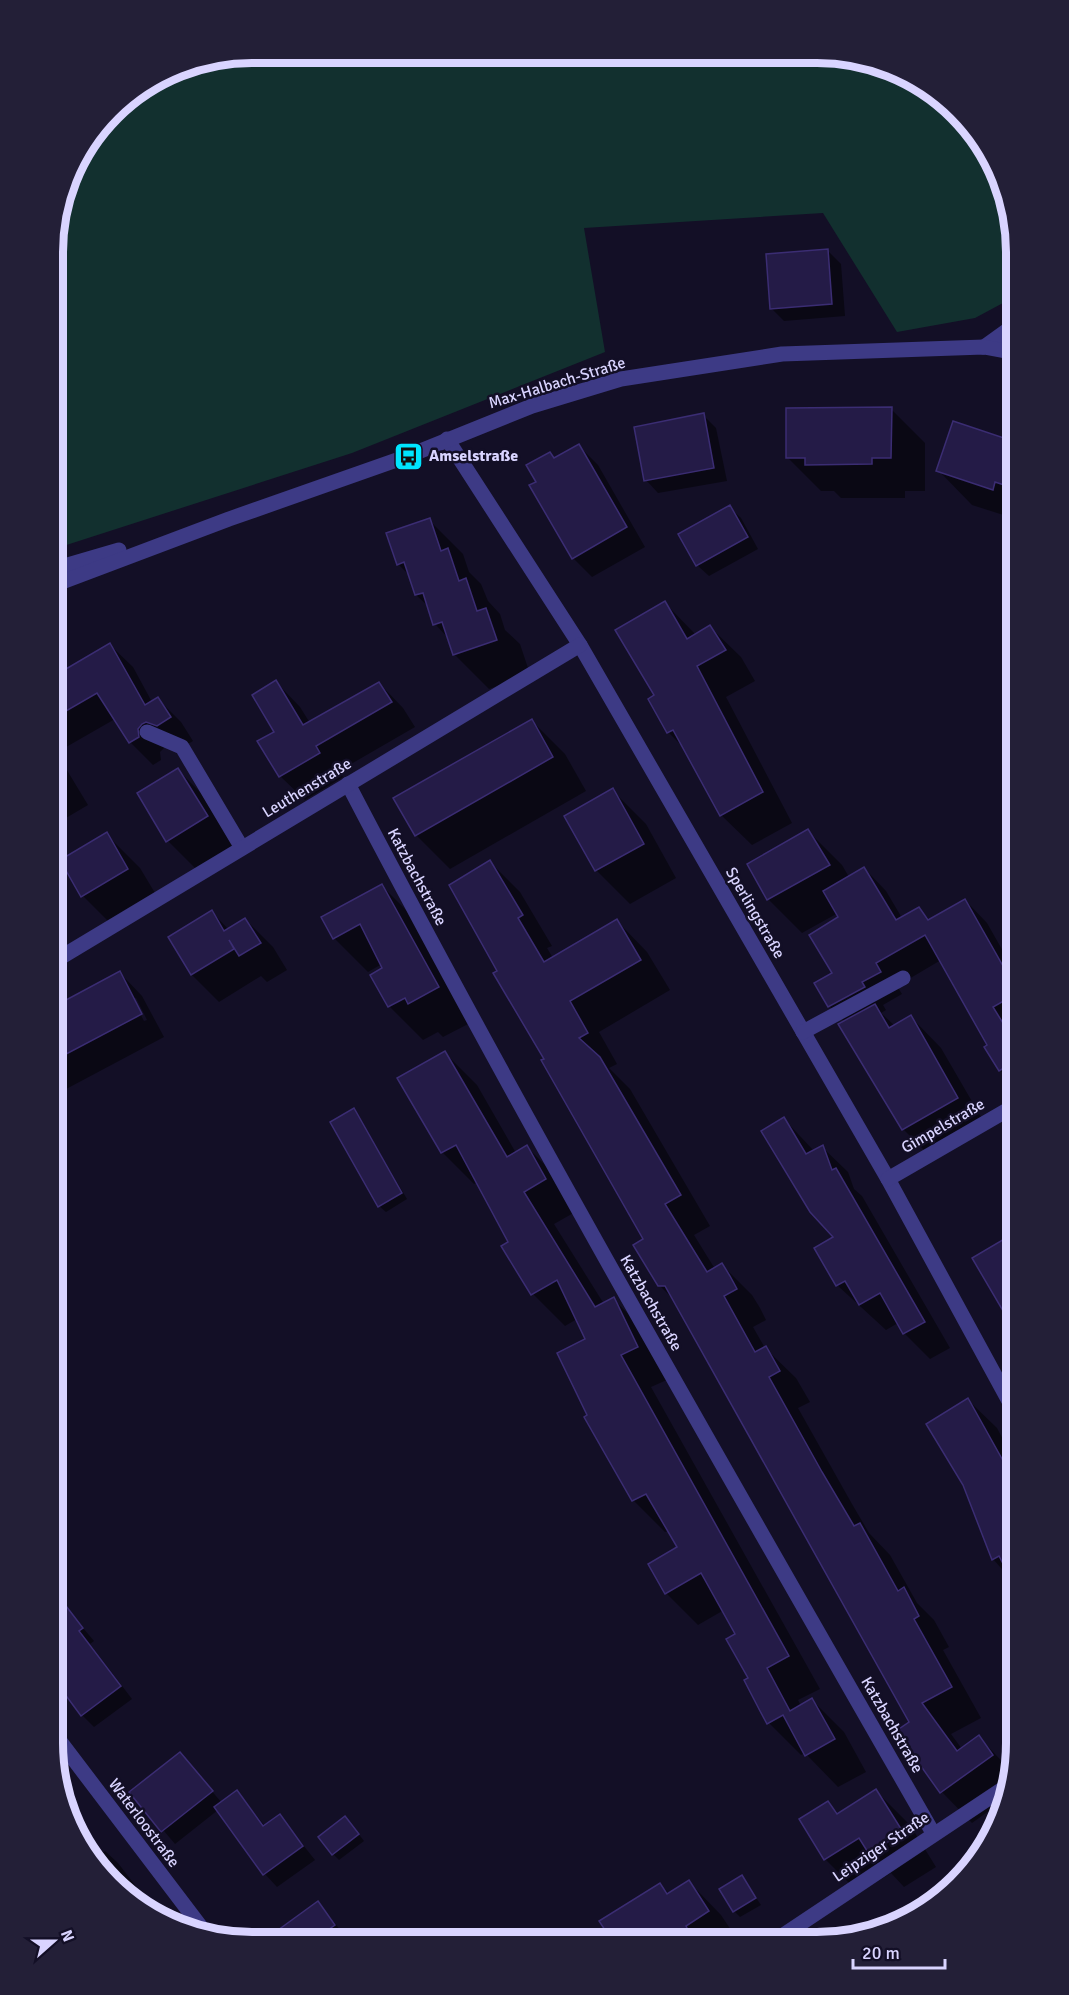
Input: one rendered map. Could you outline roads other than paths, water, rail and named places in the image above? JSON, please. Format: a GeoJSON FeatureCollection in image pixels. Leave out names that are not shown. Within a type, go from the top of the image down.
{"type":"FeatureCollection","features":[{"type":"Feature","properties":{"kind":"street"},"geometry":{"type":"LineString","coordinates":[[984,347],[1006,332]]}},
{"type":"Feature","properties":{"kind":"street","name":"Max-Halbach-Straße"},"geometry":{"type":"LineString","coordinates":[[63,582],[532,406],[621,379],[782,354],[984,347],[1006,351]]}},
{"type":"Feature","properties":{"kind":"street","name":"Sperlingstraße"},"geometry":{"type":"LineString","coordinates":[[447,439],[580,645],[888,1179],[1006,1396]]}},
{"type":"Feature","properties":{"kind":"street","name":"Max-Halbach-Straße"},"geometry":{"type":"LineString","coordinates":[[63,566],[229,519]]}},
{"type":"Feature","properties":{"kind":"street","name":"Leuthenstraße"},"geometry":{"type":"LineString","coordinates":[[63,956],[580,645]]}},
{"type":"Feature","properties":{"kind":"street"},"geometry":{"type":"LineString","coordinates":[[147,732],[182,747],[243,848]]}},
{"type":"Feature","properties":{"kind":"street","name":"Katzbachstraße"},"geometry":{"type":"LineString","coordinates":[[348,784],[459,997],[933,1833]]}},
{"type":"Feature","properties":{"kind":"street"},"geometry":{"type":"LineString","coordinates":[[803,1032],[903,978]]}},
{"type":"Feature","properties":{"kind":"street","name":"Gimpelstraße"},"geometry":{"type":"LineString","coordinates":[[888,1179],[1006,1111]]}},
{"type":"Feature","properties":{"kind":"street","name":"Waterloostraße"},"geometry":{"type":"LineString","coordinates":[[63,1746],[199,1925]]}},
{"type":"Feature","properties":{"kind":"street","name":"Leipziger Straße"},"geometry":{"type":"LineString","coordinates":[[789,1932],[933,1833],[999,1791]]}},
{"type":"Feature","properties":{"kind":"place","name":"Amselstraße"},"geometry":{"type":"Point","coordinates":[408,456]}}]}
